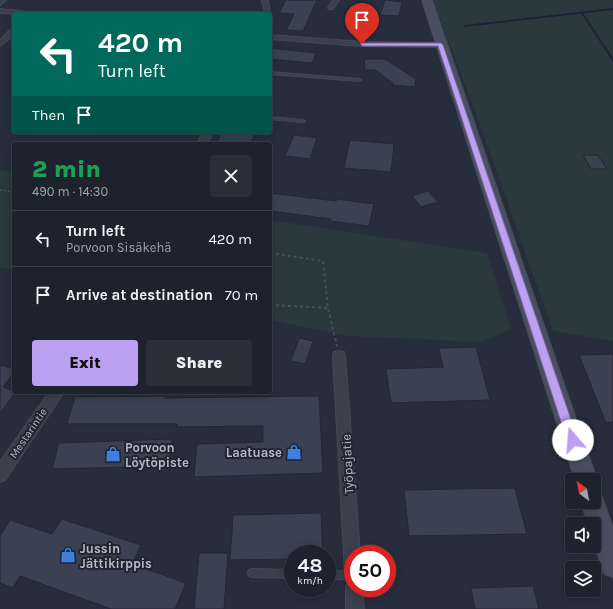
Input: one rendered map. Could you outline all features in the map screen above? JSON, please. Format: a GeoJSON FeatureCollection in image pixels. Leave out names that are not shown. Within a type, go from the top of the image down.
{"type":"FeatureCollection","features":[{"type":"Feature","properties":{"kind":"main road"},"geometry":{"type":"LineString","coordinates":[[427,0],[584,473]]}},
{"type":"Feature","properties":{"kind":"main road"},"geometry":{"type":"LineString","coordinates":[[595,509],[613,566]]}},
{"type":"Feature","properties":{"kind":"street"},"geometry":{"type":"LineString","coordinates":[[265,0],[268,12]]}},
{"type":"Feature","properties":{"kind":"street"},"geometry":{"type":"LineString","coordinates":[[331,8],[336,0]]}},
{"type":"Feature","properties":{"kind":"street"},"geometry":{"type":"LineString","coordinates":[[0,11],[12,12]]}},
{"type":"Feature","properties":{"kind":"street"},"geometry":{"type":"LineString","coordinates":[[0,44],[12,33]]}},
{"type":"Feature","properties":{"kind":"street"},"geometry":{"type":"LineString","coordinates":[[272,37],[362,44],[441,45]]}},
{"type":"Feature","properties":{"kind":"street","name":"Työpajatie"},"geometry":{"type":"LineString","coordinates":[[339,356],[351,545]]}},
{"type":"Feature","properties":{"kind":"street","name":"Mestarintie"},"geometry":{"type":"LineString","coordinates":[[0,475],[56,394]]}},
{"type":"Feature","properties":{"kind":"street"},"geometry":{"type":"LineString","coordinates":[[354,597],[355,609]]}},
{"type":"Feature","properties":{"kind":"lane"},"geometry":{"type":"LineString","coordinates":[[272,73],[359,80]]}},
{"type":"Feature","properties":{"kind":"lane"},"geometry":{"type":"LineString","coordinates":[[272,118],[303,121]]}},
{"type":"Feature","properties":{"kind":"lane"},"geometry":{"type":"LineString","coordinates":[[252,573],[284,574]]}},
{"type":"Feature","properties":{"kind":"path"},"geometry":{"type":"LineString","coordinates":[[0,190],[12,192]]}},
{"type":"Feature","properties":{"kind":"path"},"geometry":{"type":"LineString","coordinates":[[272,253],[323,261],[328,308],[339,356]]}},
{"type":"Feature","properties":{"kind":"path"},"geometry":{"type":"LineString","coordinates":[[272,305],[328,308]]}},
{"type":"Feature","properties":{"kind":"shaded area"},"geometry":{"type":"Polygon","coordinates":[[[433,0],[613,0],[613,341],[553,331],[482,130],[433,0]]]}},
{"type":"Feature","properties":{"kind":"shaded area"},"geometry":{"type":"Polygon","coordinates":[[[0,170],[12,173],[12,270],[0,268],[0,170]]]}},
{"type":"Feature","properties":{"kind":"shaded area"},"geometry":{"type":"Polygon","coordinates":[[[272,220],[487,253],[511,329],[481,342],[348,336],[272,320],[272,220]]]}},
{"type":"Feature","properties":{"kind":"building"},"geometry":{"type":"Polygon","coordinates":[[[286,0],[317,0],[303,31],[286,30],[294,14],[279,13],[286,0]]]}},
{"type":"Feature","properties":{"kind":"building"},"geometry":{"type":"Polygon","coordinates":[[[385,0],[402,2],[399,16],[380,15],[385,0]]]}},
{"type":"Feature","properties":{"kind":"building"},"geometry":{"type":"Polygon","coordinates":[[[272,48],[316,53],[312,63],[272,59],[272,48]]]}},
{"type":"Feature","properties":{"kind":"building"},"geometry":{"type":"Polygon","coordinates":[[[364,59],[385,59],[416,79],[415,87],[392,85],[393,83],[375,70],[365,70],[364,59]]]}},
{"type":"Feature","properties":{"kind":"building"},"geometry":{"type":"Polygon","coordinates":[[[221,134],[255,134],[251,142],[217,142],[221,134]]]}},
{"type":"Feature","properties":{"kind":"building"},"geometry":{"type":"Polygon","coordinates":[[[294,135],[317,138],[310,159],[285,156],[294,135]]]}},
{"type":"Feature","properties":{"kind":"building"},"geometry":{"type":"Polygon","coordinates":[[[350,140],[394,144],[391,172],[344,168],[350,140]]]}},
{"type":"Feature","properties":{"kind":"building"},"geometry":{"type":"Polygon","coordinates":[[[583,155],[598,155],[607,169],[591,169],[583,155]]]}},
{"type":"Feature","properties":{"kind":"building"},"geometry":{"type":"Polygon","coordinates":[[[428,191],[438,202],[421,207],[412,196],[428,191]]]}},
{"type":"Feature","properties":{"kind":"building"},"geometry":{"type":"Polygon","coordinates":[[[272,193],[374,204],[369,226],[330,221],[331,219],[272,211],[272,193]]]}},
{"type":"Feature","properties":{"kind":"building"},"geometry":{"type":"Polygon","coordinates":[[[299,338],[313,341],[305,364],[291,361],[299,338]]]}},
{"type":"Feature","properties":{"kind":"building"},"geometry":{"type":"Polygon","coordinates":[[[476,347],[490,400],[391,403],[386,369],[443,367],[439,348],[476,347]]]}},
{"type":"Feature","properties":{"kind":"building"},"geometry":{"type":"Polygon","coordinates":[[[613,354],[613,422],[606,423],[579,355],[613,354]]]}},
{"type":"Feature","properties":{"kind":"building"},"geometry":{"type":"Polygon","coordinates":[[[0,365],[12,368],[12,375],[3,387],[12,390],[12,394],[14,394],[0,413],[0,365]]]}},
{"type":"Feature","properties":{"kind":"building"},"geometry":{"type":"Polygon","coordinates":[[[164,396],[164,398],[319,396],[323,473],[194,477],[197,444],[263,442],[263,426],[177,427],[177,424],[67,424],[75,397],[164,396]]]}},
{"type":"Feature","properties":{"kind":"building","name":"Porvoon Löytöpiste"},"geometry":{"type":"Polygon","coordinates":[[[172,439],[169,466],[52,469],[59,443],[172,439]]]}},
{"type":"Feature","properties":{"kind":"building"},"geometry":{"type":"Polygon","coordinates":[[[515,488],[527,534],[409,536],[404,490],[515,488]]]}},
{"type":"Feature","properties":{"kind":"building"},"geometry":{"type":"Polygon","coordinates":[[[321,513],[323,545],[284,545],[284,559],[230,560],[233,515],[321,513]]]}},
{"type":"Feature","properties":{"kind":"building","name":"Jussin Jättikirppis"},"geometry":{"type":"Polygon","coordinates":[[[62,519],[141,545],[132,564],[186,583],[175,609],[111,609],[20,576],[13,588],[0,583],[0,536],[10,520],[52,534],[62,519]]]}},
{"type":"Feature","properties":{"kind":"building"},"geometry":{"type":"Polygon","coordinates":[[[199,553],[228,553],[224,609],[194,609],[199,553]]]}},
{"type":"Feature","properties":{"kind":"building"},"geometry":{"type":"Polygon","coordinates":[[[533,586],[539,609],[475,609],[471,588],[533,586]]]}},
{"type":"Feature","properties":{"kind":"waterway"},"geometry":{"type":"LineString","coordinates":[[465,26],[613,9]]}},
{"type":"Feature","properties":{"kind":"waterway"},"geometry":{"type":"LineString","coordinates":[[582,13],[613,60]]}},
{"type":"Feature","properties":{"kind":"place","name":"Laatuase"},"geometry":{"type":"Point","coordinates":[294,452]}},
{"type":"Feature","properties":{"kind":"place","name":"Porvoon Löytöpiste"},"geometry":{"type":"Point","coordinates":[113,454]}},
{"type":"Feature","properties":{"kind":"place","name":"Jussin Jättikirppis"},"geometry":{"type":"Point","coordinates":[68,555]}},
{"type":"Feature","properties":{"kind":"route"},"geometry":{"type":"LineString","coordinates":[[362,44],[441,45],[573,440]]}}]}
